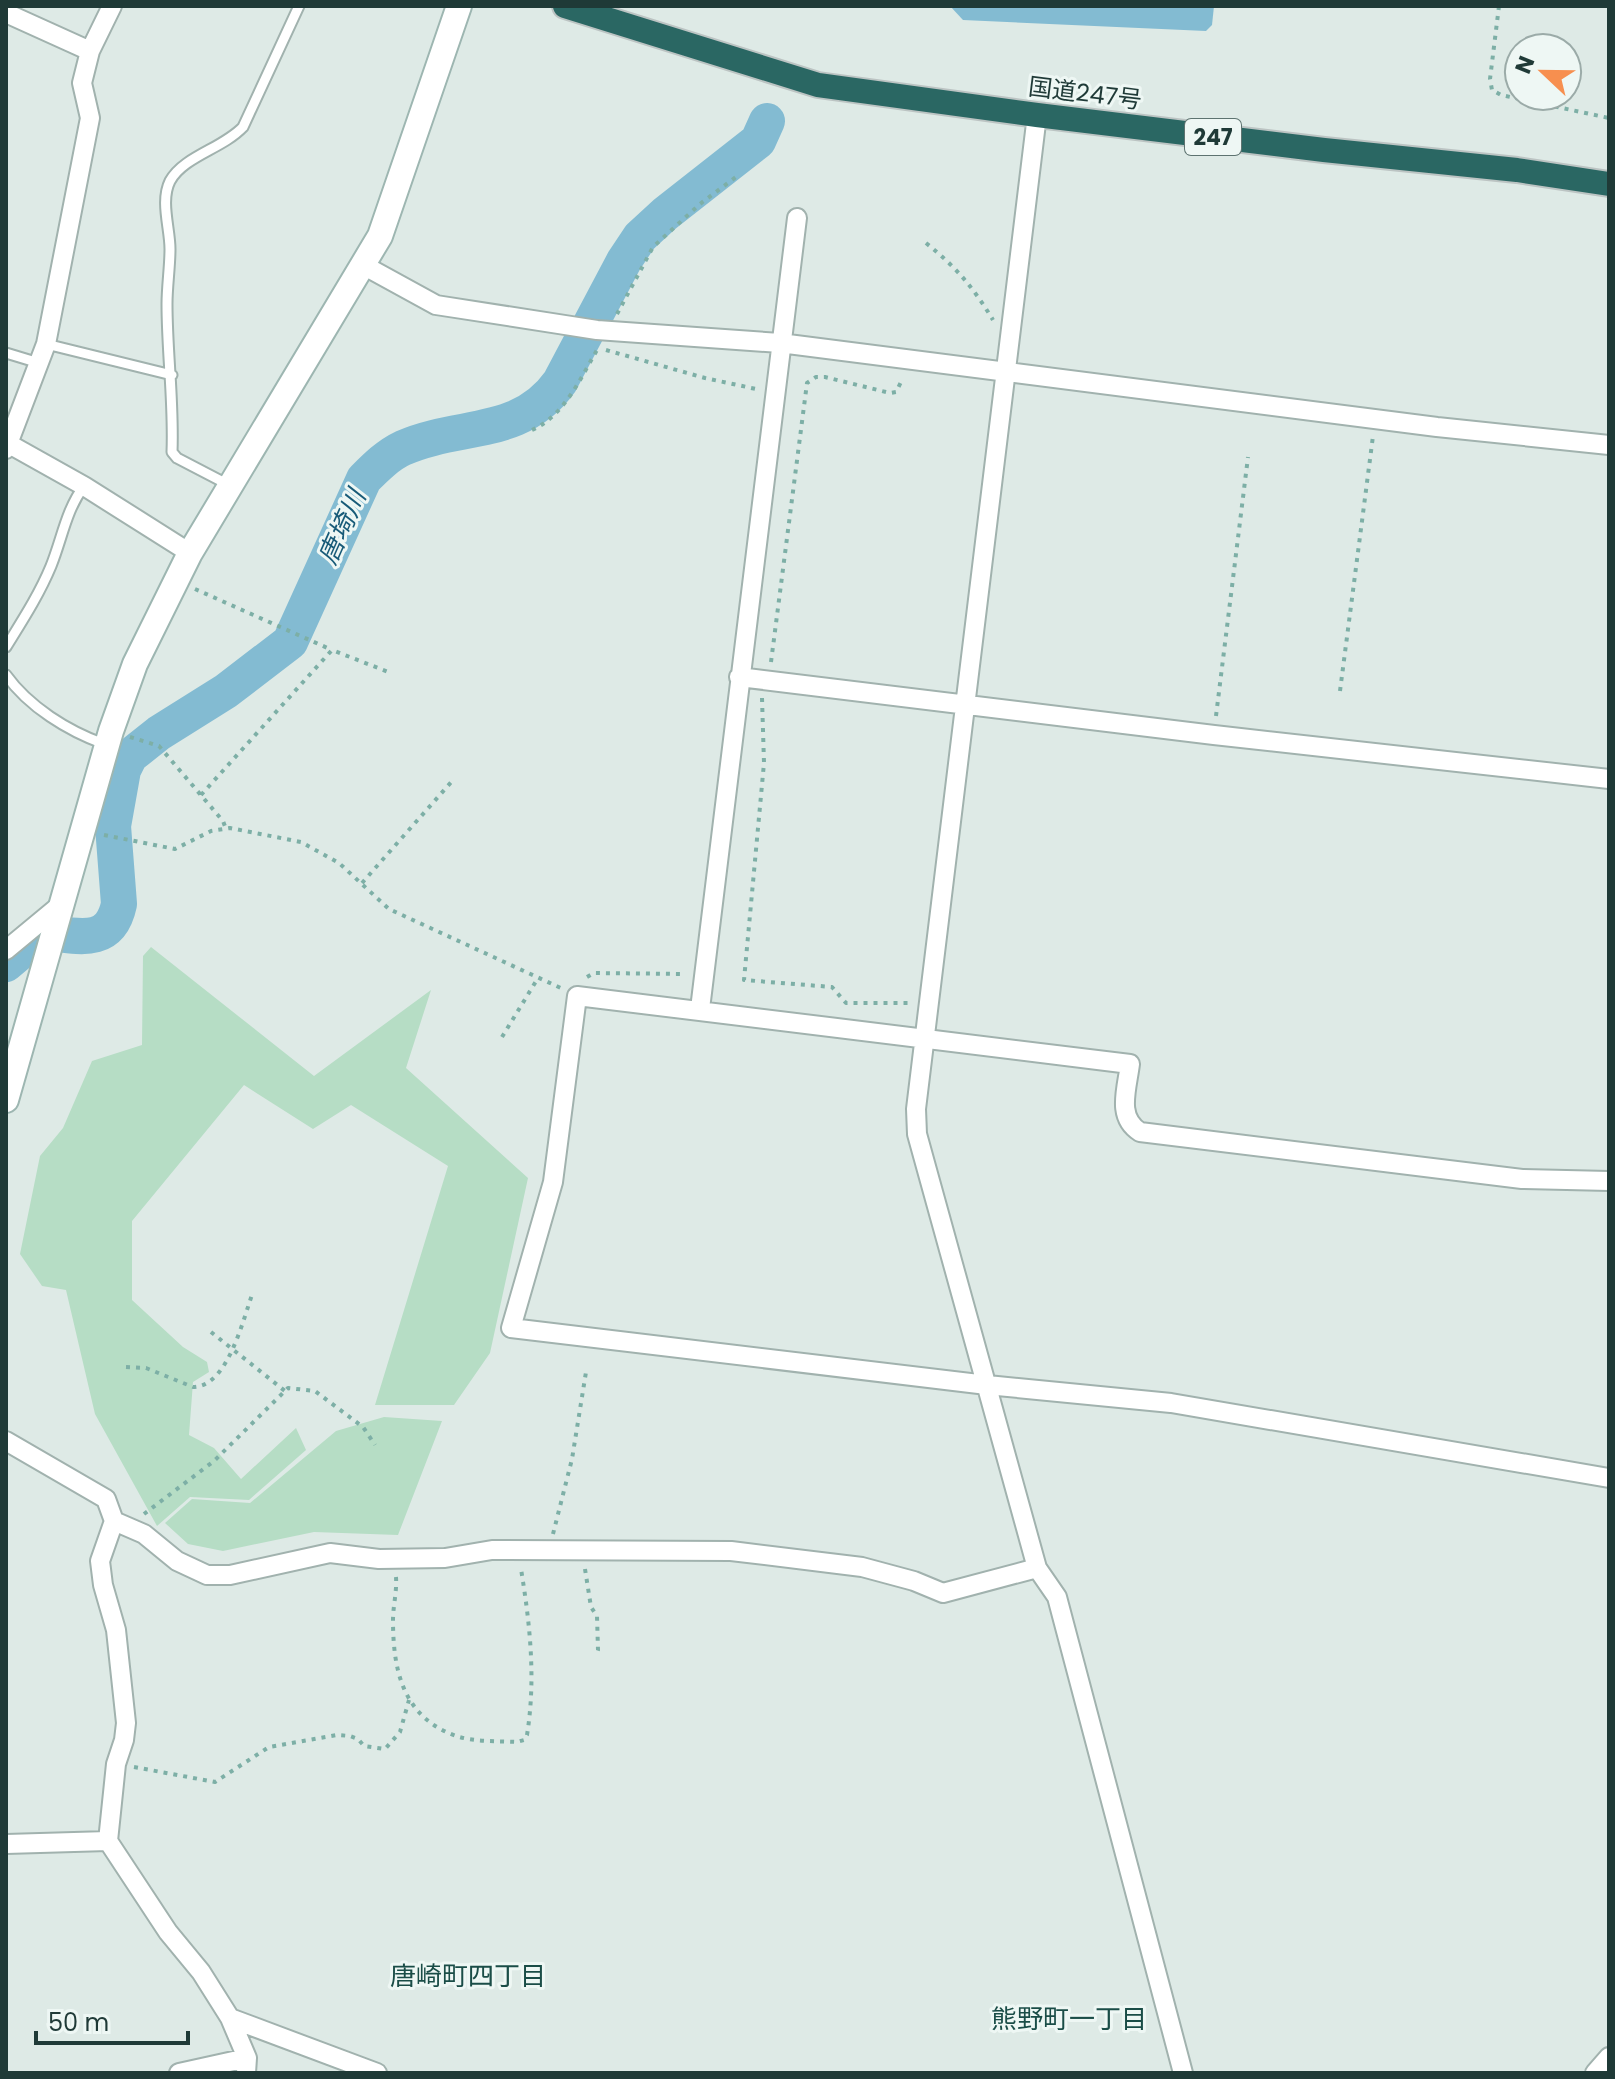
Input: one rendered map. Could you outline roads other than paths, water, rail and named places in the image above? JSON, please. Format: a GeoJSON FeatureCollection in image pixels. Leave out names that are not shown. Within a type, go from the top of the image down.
{"type":"FeatureCollection","features":[{"type":"Feature","properties":{"kind":"highway","name":"国道247号"},"geometry":{"type":"LineString","coordinates":[[565,6],[818,85],[1037,115],[1517,170],[1609,184]]}},
{"type":"Feature","properties":{"kind":"street"},"geometry":{"type":"LineString","coordinates":[[112,6],[90,51],[82,83],[90,118],[46,344],[8,447],[84,486],[190,553]]}},
{"type":"Feature","properties":{"kind":"street"},"geometry":{"type":"LineString","coordinates":[[6,1100],[109,738],[135,664],[190,553],[380,236],[459,6]]}},
{"type":"Feature","properties":{"kind":"street"},"geometry":{"type":"LineString","coordinates":[[6,13],[90,51]]}},
{"type":"Feature","properties":{"kind":"street"},"geometry":{"type":"LineString","coordinates":[[1037,115],[916,1109],[917,1134],[1037,1568],[1057,1597],[1183,2073]]}},
{"type":"Feature","properties":{"kind":"street"},"geometry":{"type":"LineString","coordinates":[[700,1009],[797,218]]}},
{"type":"Feature","properties":{"kind":"street"},"geometry":{"type":"LineString","coordinates":[[363,265],[436,305],[603,330],[780,343],[1437,427],[1609,445]]}},
{"type":"Feature","properties":{"kind":"street"},"geometry":{"type":"LineString","coordinates":[[739,677],[965,706],[1609,779]]}},
{"type":"Feature","properties":{"kind":"street"},"geometry":{"type":"LineString","coordinates":[[6,950],[63,903]]}},
{"type":"Feature","properties":{"kind":"street"},"geometry":{"type":"LineString","coordinates":[[1609,1181],[1522,1179],[1140,1132],[1130,1126],[1124,1115],[1130,1064],[577,996],[553,1182],[511,1328],[987,1385],[1171,1403],[1609,1478]]}},
{"type":"Feature","properties":{"kind":"street"},"geometry":{"type":"LineString","coordinates":[[6,1441],[106,1499],[114,1521],[100,1561],[103,1585],[116,1630],[126,1723],[116,1764],[108,1841],[230,2018],[246,2066],[179,2073]]}},
{"type":"Feature","properties":{"kind":"street"},"geometry":{"type":"LineString","coordinates":[[114,1521],[144,1534],[177,1561],[207,1575],[230,1575],[330,1553],[379,1559],[445,1558],[492,1550],[731,1551],[862,1567],[914,1581],[943,1593],[1037,1568]]}},
{"type":"Feature","properties":{"kind":"street"},"geometry":{"type":"LineString","coordinates":[[6,1844],[108,1841]]}},
{"type":"Feature","properties":{"kind":"street"},"geometry":{"type":"LineString","coordinates":[[230,2018],[377,2073]]}},
{"type":"Feature","properties":{"kind":"street"},"geometry":{"type":"LineString","coordinates":[[1595,2073],[1609,2057]]}},
{"type":"Feature","properties":{"kind":"lane"},"geometry":{"type":"LineString","coordinates":[[230,486],[177,458],[172,452],[172,375],[167,304],[170,245],[167,218],[171,180],[186,163],[224,144],[243,127],[299,6]]}},
{"type":"Feature","properties":{"kind":"lane"},"geometry":{"type":"LineString","coordinates":[[46,344],[172,375]]}},
{"type":"Feature","properties":{"kind":"lane"},"geometry":{"type":"LineString","coordinates":[[6,353],[39,363]]}},
{"type":"Feature","properties":{"kind":"lane"},"geometry":{"type":"LineString","coordinates":[[6,647],[36,597],[59,546],[72,504],[84,486]]}},
{"type":"Feature","properties":{"kind":"lane"},"geometry":{"type":"LineString","coordinates":[[6,675],[50,716],[83,736],[109,738]]}},
{"type":"Feature","properties":{"kind":"water"},"geometry":{"type":"Polygon","coordinates":[[[950,6],[1214,6],[1212,25],[1206,31],[963,20],[950,6]]]}},
{"type":"Feature","properties":{"kind":"waterway","name":"唐埼川"},"geometry":{"type":"LineString","coordinates":[[6,964],[44,932],[90,936],[100,933],[115,918],[119,904],[113,826],[123,770],[130,756],[159,733],[226,691],[290,642],[364,479],[403,448],[424,440],[508,421],[544,400],[560,382],[624,261],[640,237],[758,141],[767,121]]}},
{"type":"Feature","properties":{"kind":"district","name":"唐崎町四丁目"},"geometry":{"type":"Point","coordinates":[468,1976]}},
{"type":"Feature","properties":{"kind":"district","name":"熊野町一丁目"},"geometry":{"type":"Point","coordinates":[1069,2019]}}]}
